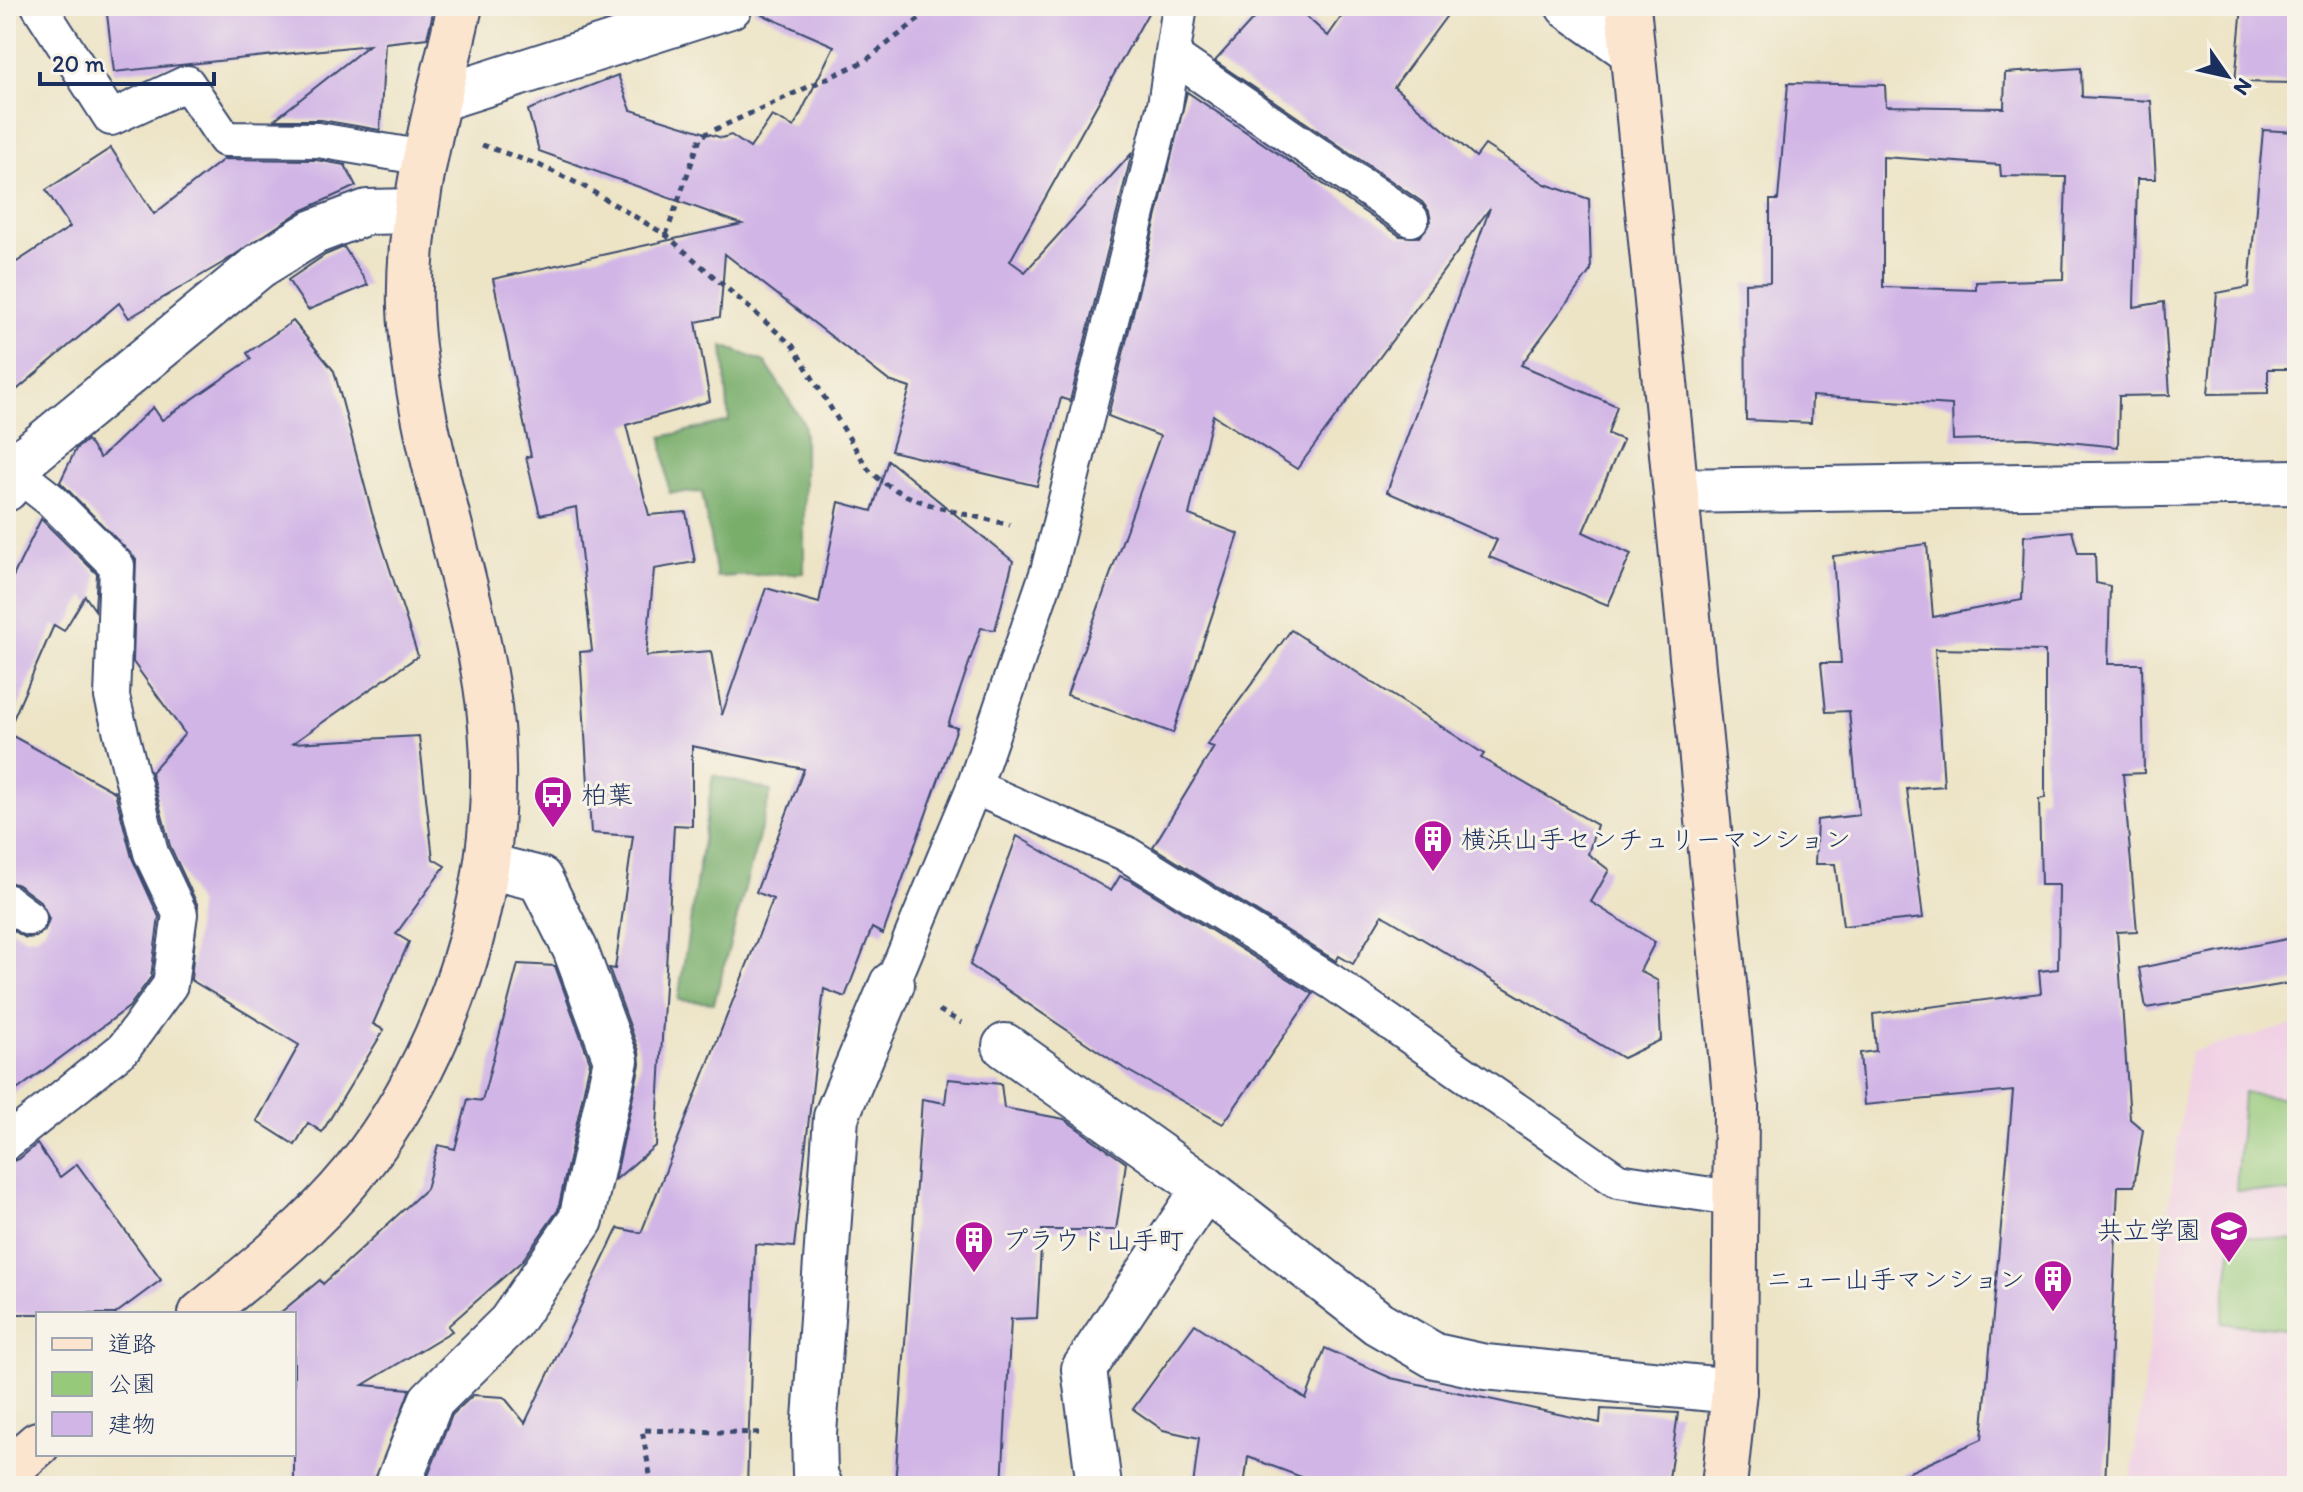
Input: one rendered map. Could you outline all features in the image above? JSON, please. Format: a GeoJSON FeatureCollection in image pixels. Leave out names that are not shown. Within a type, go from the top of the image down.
{"type":"FeatureCollection","features":[{"type":"Feature","properties":{"kind":"street"},"geometry":{"type":"LineString","coordinates":[[203,1312],[273,1256],[322,1208],[381,1137],[410,1090],[457,979],[488,866],[493,744],[486,685],[416,367],[410,309],[416,211],[460,6]]}},
{"type":"Feature","properties":{"kind":"street"},"geometry":{"type":"LineString","coordinates":[[432,128],[730,6]]}},
{"type":"Feature","properties":{"kind":"street"},"geometry":{"type":"LineString","coordinates":[[1568,6],[1632,51]]}},
{"type":"Feature","properties":{"kind":"street"},"geometry":{"type":"LineString","coordinates":[[1628,6],[1736,1105],[1732,1198],[1734,1391],[1724,1486]]}},
{"type":"Feature","properties":{"kind":"street"},"geometry":{"type":"LineString","coordinates":[[11,481],[27,457],[259,266],[314,232],[367,212],[416,211]]}},
{"type":"Feature","properties":{"kind":"street"},"geometry":{"type":"LineString","coordinates":[[1676,491],[2297,482]]}},
{"type":"Feature","properties":{"kind":"street"},"geometry":{"type":"LineString","coordinates":[[397,1486],[431,1401],[510,1323],[581,1220],[616,1060],[575,949],[540,879],[488,866]]}},
{"type":"Feature","properties":{"kind":"street"},"geometry":{"type":"LineString","coordinates":[[820,1486],[815,1474],[814,1434],[836,1117],[892,984]]}},
{"type":"Feature","properties":{"kind":"street"},"geometry":{"type":"LineString","coordinates":[[1005,1046],[1205,1188],[1378,1323],[1435,1356],[1485,1367],[1734,1391]]}},
{"type":"Feature","properties":{"kind":"street"},"geometry":{"type":"LineString","coordinates":[[1099,1486],[1084,1369],[1205,1188]]}},
{"type":"Feature","properties":{"kind":"street"},"geometry":{"type":"LineString","coordinates":[[6,1472],[36,1446]]}},
{"type":"Feature","properties":{"kind":"lane"},"geometry":{"type":"LineString","coordinates":[[39,6],[111,118],[187,83],[225,139],[318,140],[432,128]]}},
{"type":"Feature","properties":{"kind":"lane"},"geometry":{"type":"LineString","coordinates":[[892,984],[974,787],[1048,571],[1165,105],[1180,6]]}},
{"type":"Feature","properties":{"kind":"lane"},"geometry":{"type":"LineString","coordinates":[[1173,56],[1411,219]]}},
{"type":"Feature","properties":{"kind":"lane"},"geometry":{"type":"LineString","coordinates":[[6,1143],[124,1048],[170,985],[180,914],[151,853],[112,697],[117,566],[51,500],[11,481]]}},
{"type":"Feature","properties":{"kind":"lane"},"geometry":{"type":"LineString","coordinates":[[974,787],[1125,853],[1332,982],[1618,1181],[1732,1198]]}},
{"type":"Feature","properties":{"kind":"path"},"geometry":{"type":"LineString","coordinates":[[666,235],[701,136],[865,61],[936,6]]}},
{"type":"Feature","properties":{"kind":"path"},"geometry":{"type":"LineString","coordinates":[[432,128],[539,165],[666,235],[793,346],[868,469],[881,483],[933,505],[1026,529]]}},
{"type":"Feature","properties":{"kind":"path"},"geometry":{"type":"LineString","coordinates":[[892,984],[1005,1046]]}},
{"type":"Feature","properties":{"kind":"path"},"geometry":{"type":"LineString","coordinates":[[652,1486],[642,1430],[814,1434]]}},
{"type":"Feature","properties":{"kind":"shaded area","name":"共立学園"},"geometry":{"type":"Polygon","coordinates":[[[2297,1024],[2297,1476],[2272,1486],[2130,1486],[2190,1052],[2297,1024]]]}},
{"type":"Feature","properties":{"kind":"green space"},"geometry":{"type":"Polygon","coordinates":[[[723,346],[765,362],[804,424],[804,573],[717,577],[702,492],[669,493],[662,437],[729,421],[723,346]]]}},
{"type":"Feature","properties":{"kind":"green space"},"geometry":{"type":"Polygon","coordinates":[[[713,775],[771,791],[714,1003],[678,1000],[713,775]]]}},
{"type":"Feature","properties":{"kind":"green space"},"geometry":{"type":"Polygon","coordinates":[[[2243,1093],[2297,1099],[2297,1193],[2236,1190],[2243,1093]]]}},
{"type":"Feature","properties":{"kind":"green space"},"geometry":{"type":"Polygon","coordinates":[[[2233,1235],[2297,1241],[2297,1330],[2222,1323],[2233,1235]]]}},
{"type":"Feature","properties":{"kind":"building"},"geometry":{"type":"Polygon","coordinates":[[[106,6],[182,6],[183,13],[299,6],[431,6],[432,17],[427,38],[385,43],[380,130],[321,120],[274,120],[369,45],[114,72],[106,6]]]}},
{"type":"Feature","properties":{"kind":"building"},"geometry":{"type":"Polygon","coordinates":[[[754,6],[1152,6],[1010,261],[1025,272],[1132,153],[1070,401],[1061,398],[1037,486],[891,451],[910,388],[889,381],[725,254],[720,317],[696,322],[710,401],[626,425],[649,515],[686,512],[695,562],[654,569],[646,656],[711,651],[722,715],[766,588],[819,603],[839,502],[872,511],[888,460],[1013,561],[995,630],[981,628],[948,725],[957,728],[883,934],[872,928],[845,997],[824,989],[794,1247],[755,1244],[747,1486],[424,1486],[452,1415],[473,1395],[504,1397],[525,1423],[618,1228],[641,1233],[773,899],[756,892],[804,769],[692,746],[692,826],[674,825],[656,1145],[615,1180],[640,1064],[639,1051],[609,968],[615,969],[633,836],[591,833],[580,652],[592,651],[576,507],[540,515],[526,457],[531,456],[493,279],[742,224],[539,151],[528,110],[618,75],[631,110],[722,138],[731,135],[750,148],[772,116],[794,127],[834,46],[754,11],[754,6]]]}},
{"type":"Feature","properties":{"kind":"building"},"geometry":{"type":"Polygon","coordinates":[[[1265,6],[1295,6],[1328,36],[1349,6],[1454,6],[1394,87],[1476,157],[1485,145],[1545,184],[1589,199],[1591,270],[1521,365],[1617,406],[1608,434],[1623,440],[1583,532],[1631,554],[1608,605],[1489,557],[1497,540],[1387,492],[1490,208],[1297,469],[1213,415],[1189,515],[1239,534],[1173,733],[1067,695],[1160,436],[1108,416],[1187,92],[1400,236],[1419,237],[1431,221],[1429,211],[1422,202],[1215,61],[1265,6]]]}},
{"type":"Feature","properties":{"kind":"building"},"geometry":{"type":"Polygon","coordinates":[[[2242,6],[2297,6],[2297,83],[2235,82],[2242,6]]]}},
{"type":"Feature","properties":{"kind":"building"},"geometry":{"type":"Polygon","coordinates":[[[2081,68],[2082,97],[2151,101],[2156,179],[2137,179],[2134,307],[2164,302],[2170,395],[2119,396],[2118,447],[2028,438],[1953,440],[1952,405],[1812,396],[1811,423],[1746,420],[1745,283],[1770,282],[1770,200],[1778,200],[1788,83],[1885,85],[1886,106],[2004,108],[2005,73],[2081,68]],[[1883,157],[1883,287],[1976,290],[1976,282],[2063,279],[2066,177],[2001,176],[2000,165],[1883,157]]]}},
{"type":"Feature","properties":{"kind":"building"},"geometry":{"type":"Polygon","coordinates":[[[2263,130],[2297,132],[2297,369],[2268,369],[2268,393],[2208,394],[2217,293],[2249,287],[2263,130]]]}},
{"type":"Feature","properties":{"kind":"building"},"geometry":{"type":"Polygon","coordinates":[[[111,148],[154,214],[224,159],[316,160],[345,165],[356,186],[301,211],[224,262],[129,318],[119,303],[6,399],[6,269],[70,227],[46,190],[111,148]]]}},
{"type":"Feature","properties":{"kind":"building"},"geometry":{"type":"Polygon","coordinates":[[[344,247],[368,285],[308,310],[288,280],[325,255],[344,247]]]}},
{"type":"Feature","properties":{"kind":"building"},"geometry":{"type":"Polygon","coordinates":[[[293,321],[334,371],[372,513],[418,656],[293,743],[419,736],[433,859],[445,866],[396,934],[409,942],[373,1024],[384,1030],[322,1132],[308,1123],[295,1145],[257,1121],[299,1045],[191,980],[198,906],[170,846],[151,772],[185,734],[133,662],[136,559],[60,482],[76,449],[87,440],[100,458],[153,407],[162,420],[251,359],[247,353],[293,321]]]}},
{"type":"Feature","properties":{"kind":"building"},"geometry":{"type":"Polygon","coordinates":[[[41,519],[97,574],[95,610],[85,596],[64,631],[54,625],[7,733],[115,792],[132,858],[159,917],[151,977],[129,1007],[6,1098],[6,926],[26,938],[36,937],[45,930],[49,919],[41,902],[18,885],[6,881],[6,591],[41,519]]]}},
{"type":"Feature","properties":{"kind":"building"},"geometry":{"type":"Polygon","coordinates":[[[2072,531],[2078,553],[2095,553],[2096,583],[2110,586],[2108,664],[2142,664],[2144,773],[2123,774],[2137,931],[2117,932],[2130,1119],[2143,1130],[2134,1186],[2118,1186],[2105,1486],[1879,1486],[1982,1439],[2013,1091],[1864,1105],[1860,1053],[1876,1051],[1873,1014],[2041,993],[2039,971],[2058,969],[2059,885],[2041,885],[2039,799],[2045,798],[2045,651],[1935,649],[1944,786],[1907,789],[1923,918],[1843,926],[1835,864],[1815,864],[1817,820],[1859,815],[1849,711],[1826,712],[1821,663],[1841,663],[1833,556],[1927,544],[1933,617],[2022,600],[2024,536],[2072,531]]]}},
{"type":"Feature","properties":{"kind":"building","name":"横浜山手センチュリーマンション"},"geometry":{"type":"Polygon","coordinates":[[[1291,630],[1484,754],[1481,758],[1597,825],[1588,854],[1609,870],[1591,902],[1655,942],[1640,971],[1658,981],[1661,1040],[1623,1058],[1382,915],[1353,964],[1339,956],[1336,961],[1153,847],[1214,747],[1207,745],[1291,630]]]}},
{"type":"Feature","properties":{"kind":"building"},"geometry":{"type":"Polygon","coordinates":[[[1017,836],[1111,891],[1120,876],[1132,881],[1313,994],[1223,1124],[1125,1069],[970,965],[1017,836]]]}},
{"type":"Feature","properties":{"kind":"building"},"geometry":{"type":"Polygon","coordinates":[[[2297,937],[2297,982],[2146,1008],[2139,968],[2297,937]]]}},
{"type":"Feature","properties":{"kind":"building"},"geometry":{"type":"Polygon","coordinates":[[[518,964],[555,966],[590,1062],[558,1210],[522,1261],[448,1326],[452,1331],[363,1385],[410,1389],[373,1486],[294,1486],[296,1312],[281,1312],[320,1280],[323,1284],[426,1189],[438,1145],[455,1149],[468,1099],[482,1101],[518,964]]]}},
{"type":"Feature","properties":{"kind":"building","name":"プラウド山手町"},"geometry":{"type":"Polygon","coordinates":[[[948,1079],[1001,1084],[1004,1108],[1064,1119],[1126,1163],[1116,1230],[1042,1230],[1037,1318],[1011,1319],[1002,1486],[895,1486],[922,1099],[945,1103],[948,1079]]]}},
{"type":"Feature","properties":{"kind":"building"},"geometry":{"type":"Polygon","coordinates":[[[37,1144],[60,1177],[77,1164],[161,1280],[118,1312],[6,1314],[6,1163],[19,1159],[37,1144]]]}},
{"type":"Feature","properties":{"kind":"building"},"geometry":{"type":"Polygon","coordinates":[[[1195,1324],[1306,1399],[1325,1348],[1391,1378],[1600,1423],[1601,1409],[1678,1413],[1668,1486],[1325,1486],[1248,1457],[1244,1486],[1193,1486],[1199,1438],[1163,1430],[1133,1409],[1195,1324]]]}},
{"type":"Feature","properties":{"kind":"place","name":"柏葉"},"geometry":{"type":"Point","coordinates":[553,829]}},
{"type":"Feature","properties":{"kind":"place","name":"横浜山手センチュリーマンション"},"geometry":{"type":"Point","coordinates":[1433,873]}},
{"type":"Feature","properties":{"kind":"place","name":"共立学園"},"geometry":{"type":"Point","coordinates":[2229,1264]}},
{"type":"Feature","properties":{"kind":"place","name":"プラウド山手町"},"geometry":{"type":"Point","coordinates":[974,1274]}},
{"type":"Feature","properties":{"kind":"place","name":"ニュー山手マンション"},"geometry":{"type":"Point","coordinates":[2053,1313]}}]}
